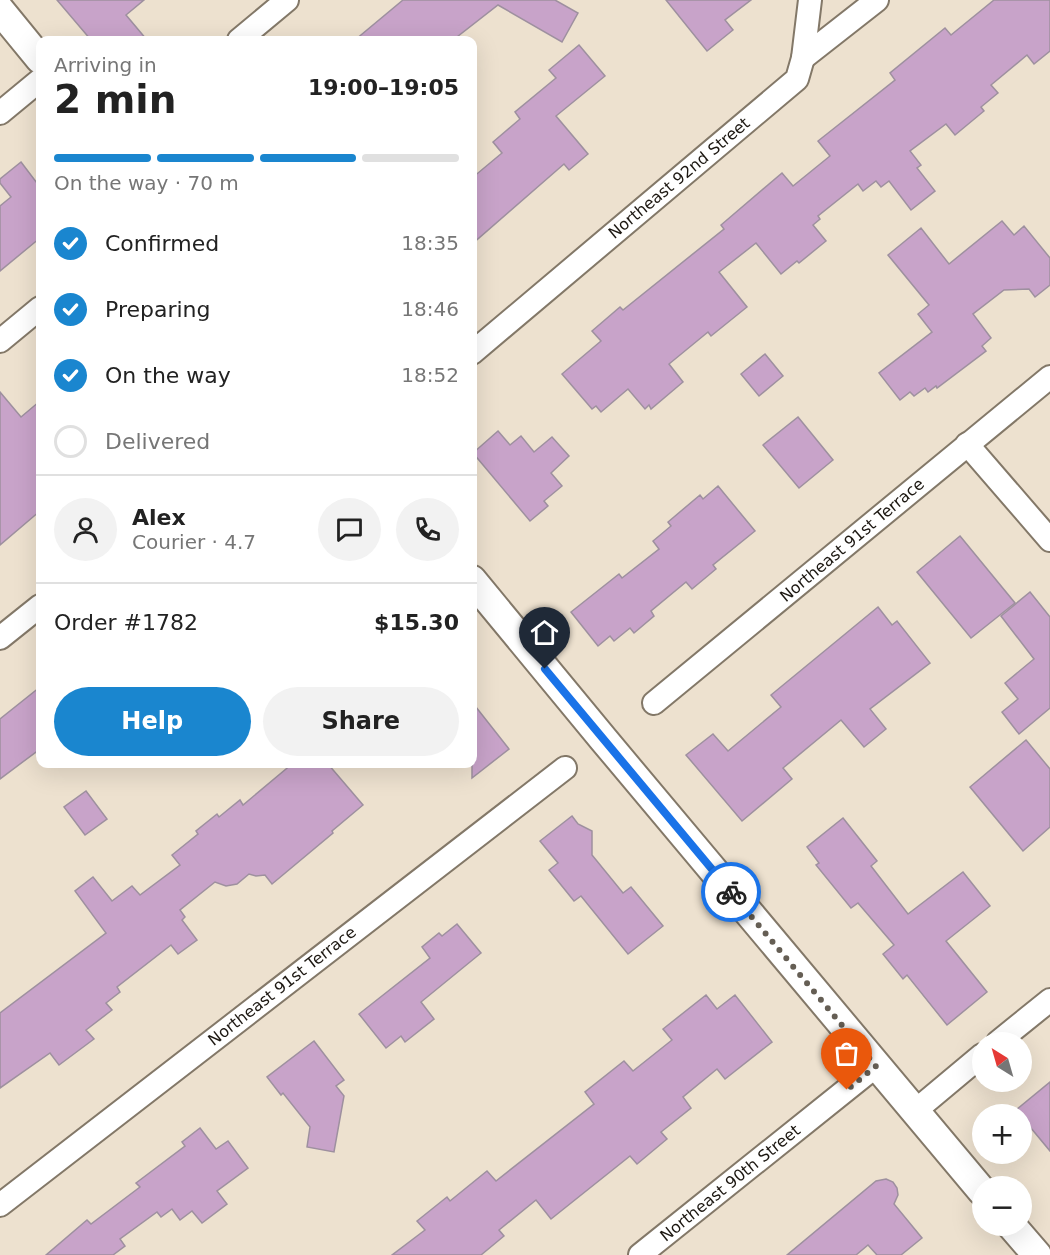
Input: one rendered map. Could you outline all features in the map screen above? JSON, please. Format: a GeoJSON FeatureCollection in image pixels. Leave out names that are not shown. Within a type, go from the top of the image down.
{"type":"FeatureCollection","features":[{"type":"Feature","properties":{"kind":"street"},"geometry":{"type":"LineString","coordinates":[[244,36],[287,0]]}},
{"type":"Feature","properties":{"kind":"street"},"geometry":{"type":"LineString","coordinates":[[803,58],[810,0]]}},
{"type":"Feature","properties":{"kind":"street","name":"Northeast 92nd Street"},"geometry":{"type":"LineString","coordinates":[[477,349],[797,79],[803,58],[877,0]]}},
{"type":"Feature","properties":{"kind":"street"},"geometry":{"type":"LineString","coordinates":[[0,10],[36,54]]}},
{"type":"Feature","properties":{"kind":"street"},"geometry":{"type":"LineString","coordinates":[[0,113],[36,83]]}},
{"type":"Feature","properties":{"kind":"street"},"geometry":{"type":"LineString","coordinates":[[0,341],[36,311]]}},
{"type":"Feature","properties":{"kind":"street","name":"Northeast 91st Terrace"},"geometry":{"type":"LineString","coordinates":[[654,703],[1050,377]]}},
{"type":"Feature","properties":{"kind":"street"},"geometry":{"type":"LineString","coordinates":[[967,444],[1050,540]]}},
{"type":"Feature","properties":{"kind":"street"},"geometry":{"type":"LineString","coordinates":[[477,586],[972,1179]]}},
{"type":"Feature","properties":{"kind":"street"},"geometry":{"type":"LineString","coordinates":[[0,638],[36,609]]}},
{"type":"Feature","properties":{"kind":"street","name":"Northeast 91st Terrace"},"geometry":{"type":"LineString","coordinates":[[0,1205],[565,768]]}},
{"type":"Feature","properties":{"kind":"street"},"geometry":{"type":"LineString","coordinates":[[1010,1032],[1050,1000]]}},
{"type":"Feature","properties":{"kind":"street"},"geometry":{"type":"LineString","coordinates":[[915,1111],[972,1063]]}},
{"type":"Feature","properties":{"kind":"street","name":"Northeast 90th Street"},"geometry":{"type":"LineString","coordinates":[[640,1255],[876,1066]]}},
{"type":"Feature","properties":{"kind":"street"},"geometry":{"type":"LineString","coordinates":[[1021,1236],[1037,1255]]}},
{"type":"Feature","properties":{"kind":"building"},"geometry":{"type":"Polygon","coordinates":[[[57,0],[144,0],[126,15],[144,36],[88,36],[57,0]]]}},
{"type":"Feature","properties":{"kind":"building"},"geometry":{"type":"Polygon","coordinates":[[[403,0],[555,0],[578,13],[562,42],[498,5],[458,36],[360,36],[403,0]]]}},
{"type":"Feature","properties":{"kind":"building"},"geometry":{"type":"Polygon","coordinates":[[[666,0],[751,0],[725,20],[733,30],[707,51],[666,0]]]}},
{"type":"Feature","properties":{"kind":"building"},"geometry":{"type":"Polygon","coordinates":[[[994,0],[1050,0],[1050,51],[1034,64],[1027,55],[991,85],[998,93],[981,107],[984,111],[955,135],[946,124],[910,151],[921,165],[917,168],[935,191],[911,210],[889,181],[881,187],[876,181],[863,191],[858,184],[818,216],[820,219],[813,225],[826,241],[781,274],[756,243],[719,272],[747,307],[711,336],[708,332],[669,364],[683,382],[651,409],[649,405],[645,409],[628,389],[601,412],[596,406],[592,409],[562,374],[601,341],[592,331],[620,307],[623,310],[724,229],[721,225],[782,173],[793,186],[830,156],[818,141],[895,80],[890,73],[945,28],[951,35],[994,0]]]}},
{"type":"Feature","properties":{"kind":"building"},"geometry":{"type":"Polygon","coordinates":[[[579,45],[605,76],[556,116],[588,154],[569,170],[564,164],[477,240],[477,174],[502,153],[493,142],[520,119],[515,112],[556,78],[549,70],[579,45]]]}},
{"type":"Feature","properties":{"kind":"building"},"geometry":{"type":"Polygon","coordinates":[[[21,162],[36,182],[36,241],[0,271],[0,206],[11,197],[0,183],[0,179],[21,162]]]}},
{"type":"Feature","properties":{"kind":"building"},"geometry":{"type":"Polygon","coordinates":[[[1002,221],[1014,235],[1024,226],[1050,258],[1050,285],[1035,297],[1029,289],[1004,290],[973,314],[991,338],[982,346],[986,351],[937,388],[936,386],[928,392],[925,388],[914,396],[910,392],[900,400],[879,373],[932,332],[918,314],[929,305],[888,255],[921,228],[949,264],[1002,221]]]}},
{"type":"Feature","properties":{"kind":"building"},"geometry":{"type":"Polygon","coordinates":[[[765,354],[783,376],[759,396],[741,374],[765,354]]]}},
{"type":"Feature","properties":{"kind":"building"},"geometry":{"type":"Polygon","coordinates":[[[0,392],[21,417],[36,404],[36,514],[0,545],[0,392]]]}},
{"type":"Feature","properties":{"kind":"building"},"geometry":{"type":"Polygon","coordinates":[[[798,417],[833,460],[799,488],[763,445],[798,417]]]}},
{"type":"Feature","properties":{"kind":"building"},"geometry":{"type":"Polygon","coordinates":[[[498,431],[510,445],[521,436],[534,452],[552,437],[569,456],[551,473],[562,486],[544,501],[548,506],[530,521],[477,458],[477,449],[498,431]]]}},
{"type":"Feature","properties":{"kind":"building"},"geometry":{"type":"Polygon","coordinates":[[[718,486],[755,531],[713,565],[716,569],[692,589],[686,582],[651,611],[654,616],[634,633],[630,628],[614,641],[610,636],[598,646],[571,612],[619,574],[622,578],[659,549],[653,541],[671,526],[668,522],[700,495],[703,499],[718,486]]]}},
{"type":"Feature","properties":{"kind":"building"},"geometry":{"type":"Polygon","coordinates":[[[960,536],[1015,603],[971,638],[917,572],[960,536]]]}},
{"type":"Feature","properties":{"kind":"building"},"geometry":{"type":"Polygon","coordinates":[[[1030,592],[1050,617],[1050,708],[1019,734],[1002,712],[1018,699],[1005,683],[1034,659],[1001,616],[1030,592]]]}},
{"type":"Feature","properties":{"kind":"building"},"geometry":{"type":"Polygon","coordinates":[[[878,607],[892,625],[897,621],[930,663],[870,709],[886,729],[864,747],[841,720],[783,768],[792,779],[742,821],[686,755],[713,734],[728,751],[781,707],[771,695],[878,607]]]}},
{"type":"Feature","properties":{"kind":"building"},"geometry":{"type":"Polygon","coordinates":[[[36,690],[36,752],[0,779],[0,719],[36,690]]]}},
{"type":"Feature","properties":{"kind":"building"},"geometry":{"type":"Polygon","coordinates":[[[477,708],[509,749],[472,778],[472,768],[477,768],[477,708]]]}},
{"type":"Feature","properties":{"kind":"building"},"geometry":{"type":"Polygon","coordinates":[[[1026,740],[1050,769],[1050,827],[1023,851],[970,787],[1026,740]]]}},
{"type":"Feature","properties":{"kind":"building"},"geometry":{"type":"Polygon","coordinates":[[[287,768],[331,768],[363,805],[272,884],[265,875],[249,874],[237,884],[226,886],[215,882],[180,910],[185,917],[182,920],[197,940],[178,954],[171,945],[117,987],[120,992],[106,1003],[112,1010],[86,1030],[94,1039],[59,1065],[50,1053],[0,1088],[0,1013],[106,933],[75,891],[93,877],[112,901],[132,886],[140,895],[180,865],[172,855],[198,834],[196,831],[217,814],[219,817],[240,800],[243,805],[287,768]]]}},
{"type":"Feature","properties":{"kind":"building"},"geometry":{"type":"Polygon","coordinates":[[[86,791],[107,819],[85,835],[64,807],[86,791]]]}},
{"type":"Feature","properties":{"kind":"building"},"geometry":{"type":"Polygon","coordinates":[[[572,816],[578,824],[592,831],[592,855],[623,893],[631,887],[663,926],[628,954],[581,896],[574,901],[549,870],[558,863],[540,841],[572,816]]]}},
{"type":"Feature","properties":{"kind":"building"},"geometry":{"type":"Polygon","coordinates":[[[843,818],[877,861],[871,866],[908,914],[963,872],[990,906],[946,941],[987,992],[947,1025],[907,975],[903,979],[883,954],[894,945],[858,903],[851,908],[816,865],[819,863],[807,847],[843,818]]]}},
{"type":"Feature","properties":{"kind":"building"},"geometry":{"type":"Polygon","coordinates":[[[457,924],[481,953],[421,1002],[434,1019],[405,1042],[401,1036],[386,1048],[359,1014],[430,958],[422,947],[439,933],[442,936],[457,924]]]}},
{"type":"Feature","properties":{"kind":"building"},"geometry":{"type":"Polygon","coordinates":[[[706,995],[717,1009],[735,995],[772,1042],[725,1079],[717,1069],[683,1097],[691,1108],[661,1132],[667,1139],[637,1164],[630,1156],[551,1219],[536,1200],[499,1230],[504,1236],[481,1255],[392,1255],[425,1230],[417,1221],[447,1197],[450,1201],[487,1171],[496,1181],[594,1104],[585,1092],[624,1061],[633,1071],[672,1040],[663,1029],[706,995]]]}},
{"type":"Feature","properties":{"kind":"building"},"geometry":{"type":"Polygon","coordinates":[[[314,1041],[344,1080],[336,1086],[344,1096],[334,1152],[307,1147],[310,1127],[267,1077],[314,1041]]]}},
{"type":"Feature","properties":{"kind":"building"},"geometry":{"type":"Polygon","coordinates":[[[1050,1082],[1050,1151],[1032,1129],[1032,1104],[1023,1104],[1050,1082]]]}},
{"type":"Feature","properties":{"kind":"building"},"geometry":{"type":"Polygon","coordinates":[[[200,1128],[216,1149],[228,1141],[248,1168],[217,1191],[227,1204],[202,1223],[192,1211],[180,1220],[172,1209],[161,1217],[157,1212],[120,1239],[125,1246],[113,1255],[46,1255],[87,1220],[91,1224],[140,1187],[136,1183],[185,1146],[182,1142],[200,1128]]]}},
{"type":"Feature","properties":{"kind":"building"},"geometry":{"type":"Polygon","coordinates":[[[886,1179],[893,1182],[897,1188],[898,1195],[894,1204],[922,1238],[901,1255],[877,1255],[868,1245],[856,1255],[787,1255],[876,1181],[886,1179]]]}},
{"type":"Feature","properties":{"kind":"way so far"},"geometry":{"type":"LineString","coordinates":[[731,892],[876,1066],[847,1090]]}},
{"type":"Feature","properties":{"kind":"route"},"geometry":{"type":"LineString","coordinates":[[545,669],[731,892]]}}]}
